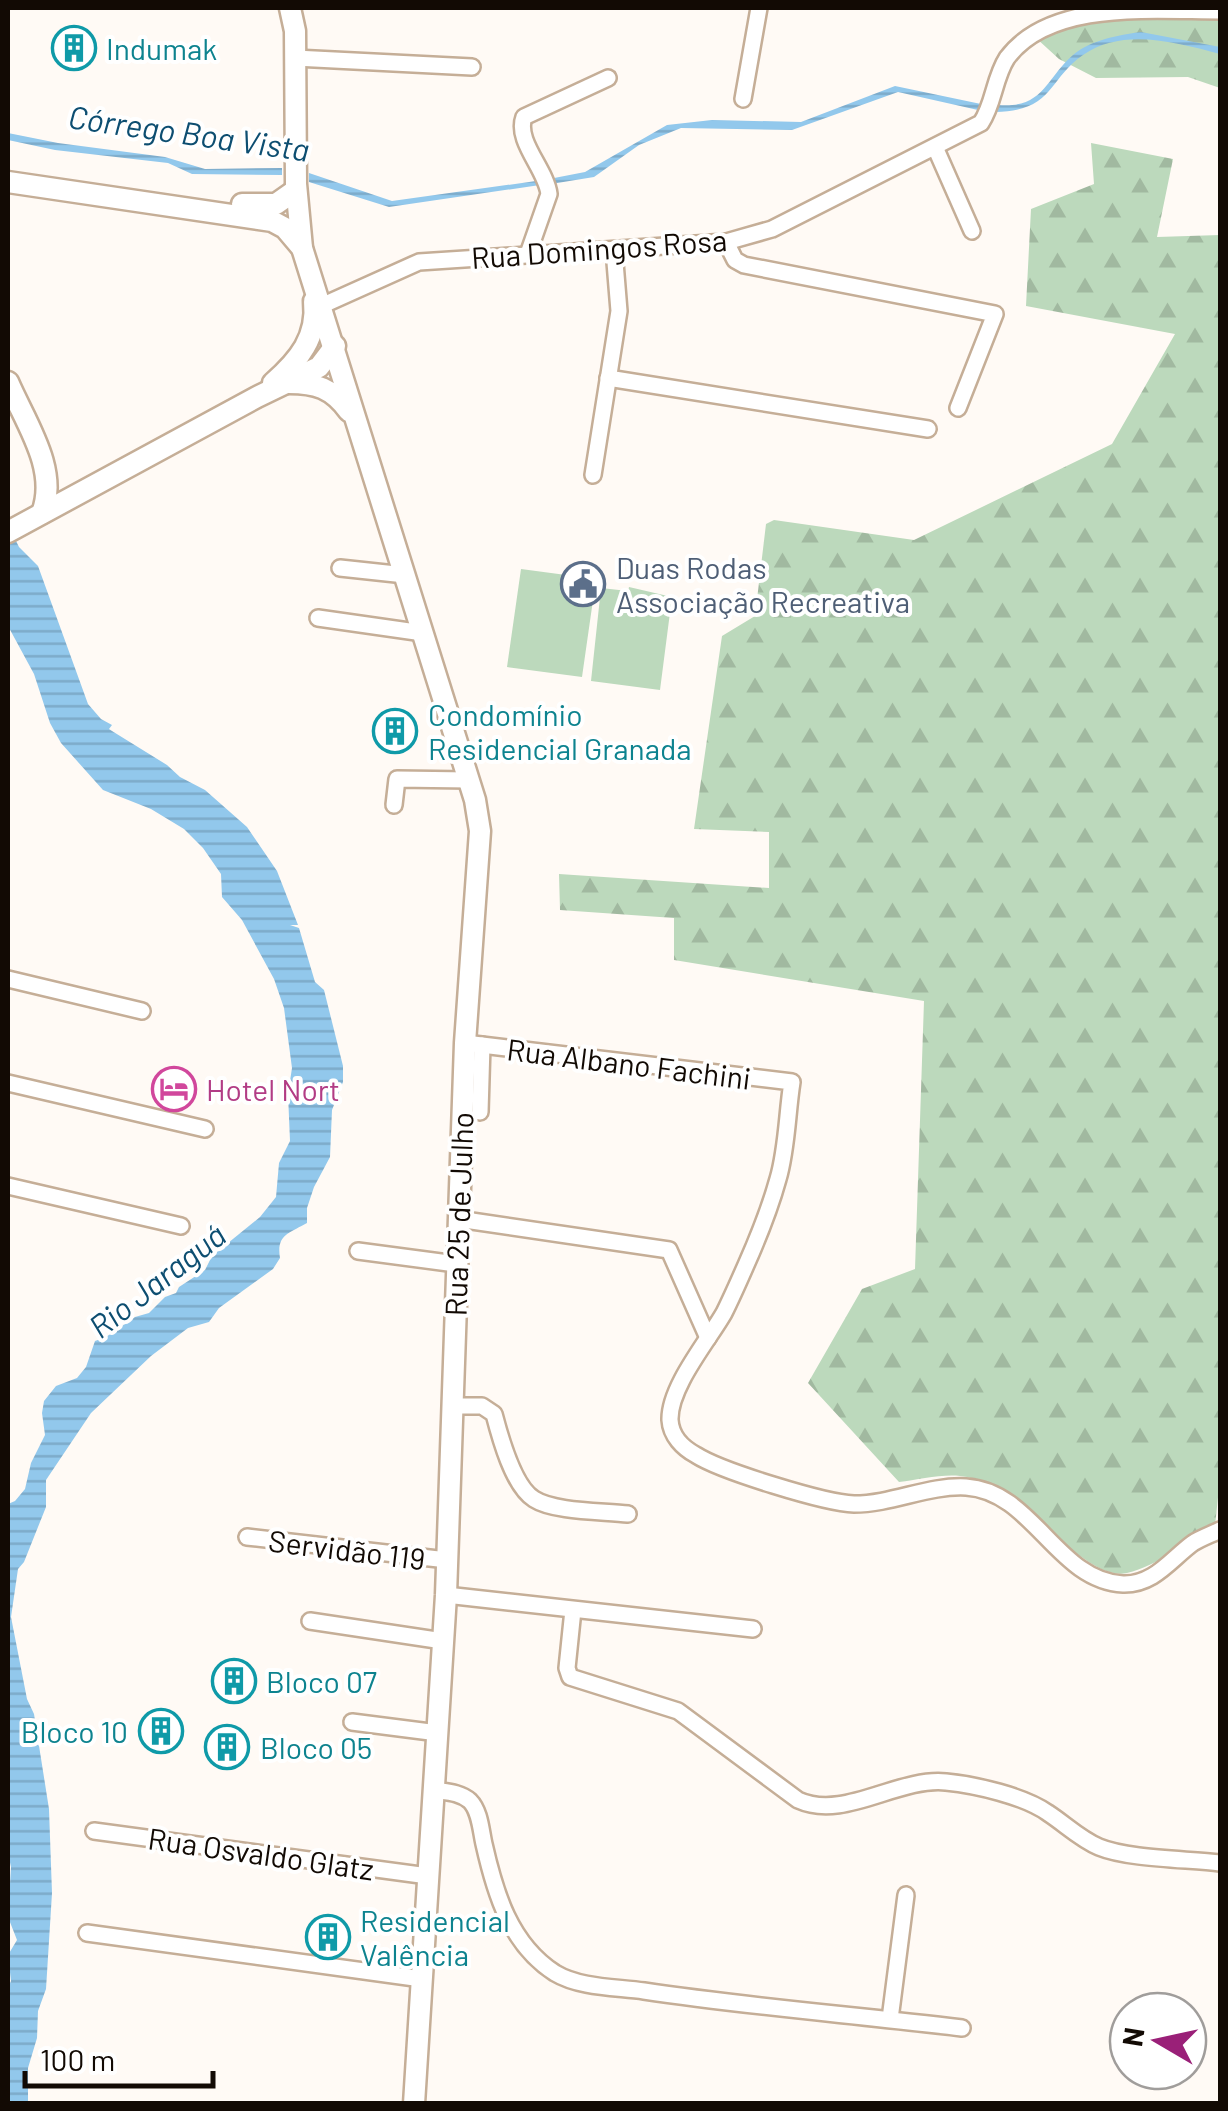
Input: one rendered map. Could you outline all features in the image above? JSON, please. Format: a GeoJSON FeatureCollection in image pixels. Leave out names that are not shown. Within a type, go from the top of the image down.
{"type":"FeatureCollection","features":[{"type":"Feature","properties":{"kind":"main road","name":"Rua 25 de Julho"},"geometry":{"type":"LineString","coordinates":[[290,8],[295,31],[296,182],[302,248],[469,780],[480,831],[474,1044],[458,1218],[446,1594],[414,2104]]}},
{"type":"Feature","properties":{"kind":"main road"},"geometry":{"type":"LineString","coordinates":[[8,170],[258,206],[276,204],[296,182]]}},
{"type":"Feature","properties":{"kind":"main road"},"geometry":{"type":"LineString","coordinates":[[8,182],[272,221],[285,228],[302,248]]}},
{"type":"Feature","properties":{"kind":"main road"},"geometry":{"type":"LineString","coordinates":[[257,397],[288,369],[308,343],[315,312],[312,280]]}},
{"type":"Feature","properties":{"kind":"main road"},"geometry":{"type":"LineString","coordinates":[[8,532],[325,363],[335,346]]}},
{"type":"Feature","properties":{"kind":"main road"},"geometry":{"type":"LineString","coordinates":[[8,382],[46,469],[48,491],[37,516]]}},
{"type":"Feature","properties":{"kind":"main road"},"geometry":{"type":"LineString","coordinates":[[287,383],[328,388],[358,422]]}},
{"type":"Feature","properties":{"kind":"main road"},"geometry":{"type":"LineString","coordinates":[[46,469],[66,480],[100,481]]}},
{"type":"Feature","properties":{"kind":"street"},"geometry":{"type":"LineString","coordinates":[[743,99],[759,8]]}},
{"type":"Feature","properties":{"kind":"street","name":"Rua Domingos Rosa"},"geometry":{"type":"LineString","coordinates":[[321,306],[419,262],[726,242],[772,229],[984,120],[1010,53],[1047,24],[1096,10],[1220,11]]}},
{"type":"Feature","properties":{"kind":"street"},"geometry":{"type":"LineString","coordinates":[[295,58],[472,67]]}},
{"type":"Feature","properties":{"kind":"street"},"geometry":{"type":"LineString","coordinates":[[528,254],[549,194],[548,184],[521,130],[524,117],[608,78]]}},
{"type":"Feature","properties":{"kind":"street"},"geometry":{"type":"LineString","coordinates":[[934,147],[972,231]]}},
{"type":"Feature","properties":{"kind":"street"},"geometry":{"type":"LineString","coordinates":[[726,242],[735,260],[744,265],[995,314],[958,408]]}},
{"type":"Feature","properties":{"kind":"street"},"geometry":{"type":"LineString","coordinates":[[593,475],[619,311],[614,250]]}},
{"type":"Feature","properties":{"kind":"street"},"geometry":{"type":"LineString","coordinates":[[608,378],[928,429]]}},
{"type":"Feature","properties":{"kind":"street"},"geometry":{"type":"LineString","coordinates":[[340,568],[405,575]]}},
{"type":"Feature","properties":{"kind":"street"},"geometry":{"type":"LineString","coordinates":[[318,618],[423,633]]}},
{"type":"Feature","properties":{"kind":"street"},"geometry":{"type":"LineString","coordinates":[[394,805],[396,779],[469,780]]}},
{"type":"Feature","properties":{"kind":"street"},"geometry":{"type":"LineString","coordinates":[[8,979],[142,1011]]}},
{"type":"Feature","properties":{"kind":"street"},"geometry":{"type":"LineString","coordinates":[[474,1044],[480,1112]]}},
{"type":"Feature","properties":{"kind":"street","name":"Rua Albano Fachini"},"geometry":{"type":"LineString","coordinates":[[474,1044],[792,1082],[779,1177],[748,1261],[708,1338]]}},
{"type":"Feature","properties":{"kind":"street"},"geometry":{"type":"LineString","coordinates":[[8,1083],[205,1129]]}},
{"type":"Feature","properties":{"kind":"street"},"geometry":{"type":"LineString","coordinates":[[8,1186],[182,1226]]}},
{"type":"Feature","properties":{"kind":"street"},"geometry":{"type":"LineString","coordinates":[[458,1218],[669,1250],[708,1338],[680,1387],[670,1418],[678,1441],[707,1462],[842,1503],[874,1503],[950,1488],[979,1489],[1032,1522],[1081,1572],[1123,1584],[1153,1576],[1194,1543],[1220,1530]]}},
{"type":"Feature","properties":{"kind":"street"},"geometry":{"type":"LineString","coordinates":[[358,1251],[456,1264]]}},
{"type":"Feature","properties":{"kind":"street"},"geometry":{"type":"LineString","coordinates":[[451,1406],[482,1406],[494,1414],[503,1448],[524,1492],[537,1502],[628,1514]]}},
{"type":"Feature","properties":{"kind":"street","name":"Servidão 119"},"geometry":{"type":"LineString","coordinates":[[247,1537],[447,1560]]}},
{"type":"Feature","properties":{"kind":"street"},"geometry":{"type":"LineString","coordinates":[[446,1594],[753,1629]]}},
{"type":"Feature","properties":{"kind":"street"},"geometry":{"type":"LineString","coordinates":[[573,1610],[567,1668],[570,1677],[678,1712],[810,1806],[849,1802],[910,1784],[950,1782],[1030,1802],[1099,1847],[1220,1864]]}},
{"type":"Feature","properties":{"kind":"street"},"geometry":{"type":"LineString","coordinates":[[310,1621],[442,1641]]}},
{"type":"Feature","properties":{"kind":"street"},"geometry":{"type":"LineString","coordinates":[[352,1722],[438,1733]]}},
{"type":"Feature","properties":{"kind":"street"},"geometry":{"type":"LineString","coordinates":[[434,1790],[460,1795],[471,1802],[494,1888],[506,1916],[535,1958],[558,1975],[576,1982],[675,1996],[962,2028]]}},
{"type":"Feature","properties":{"kind":"street","name":"Rua Osvaldo Glatz"},"geometry":{"type":"LineString","coordinates":[[94,1831],[428,1876]]}},
{"type":"Feature","properties":{"kind":"street"},"geometry":{"type":"LineString","coordinates":[[890,2019],[906,1895]]}},
{"type":"Feature","properties":{"kind":"street"},"geometry":{"type":"LineString","coordinates":[[87,1934],[422,1979]]}},
{"type":"Feature","properties":{"kind":"green space"},"geometry":{"type":"Polygon","coordinates":[[[1147,14],[1220,20],[1220,88],[1188,77],[1096,78],[1059,59],[1036,38],[1095,20],[1147,14]]]}},
{"type":"Feature","properties":{"kind":"green space"},"geometry":{"type":"Polygon","coordinates":[[[1091,143],[1173,159],[1157,237],[1220,235],[1220,1478],[1215,1526],[1161,1559],[1127,1573],[1109,1572],[1090,1563],[982,1482],[960,1476],[937,1476],[899,1482],[808,1383],[862,1289],[915,1269],[924,1001],[674,960],[674,918],[560,910],[559,874],[769,888],[769,832],[694,829],[722,636],[755,616],[766,524],[774,520],[914,540],[1112,444],[1175,334],[1026,306],[1031,209],[1094,184],[1091,143]]]}},
{"type":"Feature","properties":{"kind":"green space"},"geometry":{"type":"Polygon","coordinates":[[[521,569],[596,579],[582,677],[507,667],[521,569]]]}},
{"type":"Feature","properties":{"kind":"green space"},"geometry":{"type":"Polygon","coordinates":[[[629,587],[672,597],[660,690],[591,681],[601,588],[628,591],[629,587]]]}},
{"type":"Feature","properties":{"kind":"water"},"geometry":{"type":"Polygon","coordinates":[[[1141,32],[1220,47],[1220,54],[1151,40],[1116,41],[1083,55],[1029,106],[995,112],[998,105],[1013,105],[1035,97],[1073,55],[1088,46],[1141,32]]]}},
{"type":"Feature","properties":{"kind":"water"},"geometry":{"type":"Polygon","coordinates":[[[895,86],[981,104],[978,110],[898,92],[792,130],[681,128],[639,145],[594,177],[551,184],[549,179],[585,172],[667,125],[712,120],[801,122],[895,86]]]}},
{"type":"Feature","properties":{"kind":"water"},"geometry":{"type":"Polygon","coordinates":[[[8,133],[165,157],[205,169],[282,168],[282,175],[192,174],[168,163],[55,150],[8,140],[8,133]]]}},
{"type":"Feature","properties":{"kind":"water"},"geometry":{"type":"Polygon","coordinates":[[[309,173],[392,201],[536,181],[540,185],[389,207],[309,182],[309,173]]]}},
{"type":"Feature","properties":{"kind":"water"},"geometry":{"type":"Polygon","coordinates":[[[8,525],[19,547],[38,566],[88,704],[112,725],[109,729],[205,790],[247,827],[277,871],[298,925],[290,925],[299,928],[315,982],[324,990],[343,1066],[343,1082],[332,1110],[330,1157],[314,1187],[307,1223],[282,1239],[280,1258],[273,1269],[219,1308],[209,1322],[188,1328],[151,1356],[91,1413],[46,1480],[46,1507],[18,1569],[11,1617],[27,1699],[34,1714],[49,1809],[52,1893],[46,1989],[28,2068],[28,2104],[8,2103],[8,1955],[17,1940],[8,1917],[8,1504],[25,1489],[31,1463],[45,1435],[44,1401],[56,1386],[77,1378],[86,1367],[95,1341],[149,1313],[205,1270],[212,1256],[260,1217],[276,1197],[279,1163],[290,1141],[288,1094],[292,1068],[284,1008],[274,979],[242,920],[222,897],[221,874],[203,848],[184,829],[151,809],[103,790],[61,743],[50,723],[34,674],[8,626],[8,525]]]}},
{"type":"Feature","properties":{"kind":"place","name":"Indumak"},"geometry":{"type":"Point","coordinates":[74,48]}},
{"type":"Feature","properties":{"kind":"place","name":"Duas Rodas Associação Recreativa"},"geometry":{"type":"Point","coordinates":[583,584]}},
{"type":"Feature","properties":{"kind":"place","name":"Condomínio Residencial Granada"},"geometry":{"type":"Point","coordinates":[395,731]}},
{"type":"Feature","properties":{"kind":"place","name":"Hotel Nort"},"geometry":{"type":"Point","coordinates":[174,1089]}},
{"type":"Feature","properties":{"kind":"place","name":"Bloco 07"},"geometry":{"type":"Point","coordinates":[234,1681]}},
{"type":"Feature","properties":{"kind":"place","name":"Bloco 10"},"geometry":{"type":"Point","coordinates":[161,1731]}},
{"type":"Feature","properties":{"kind":"place","name":"Bloco 05"},"geometry":{"type":"Point","coordinates":[227,1747]}},
{"type":"Feature","properties":{"kind":"place","name":"Residencial Valência"},"geometry":{"type":"Point","coordinates":[328,1937]}},
{"type":"Feature","properties":{"kind":"water label","name":"Córrego Boa Vista"},"geometry":{"type":"Point","coordinates":[189,132]}},
{"type":"Feature","properties":{"kind":"water label","name":"Rio Jaraguá"},"geometry":{"type":"Point","coordinates":[156,1280]}}]}
